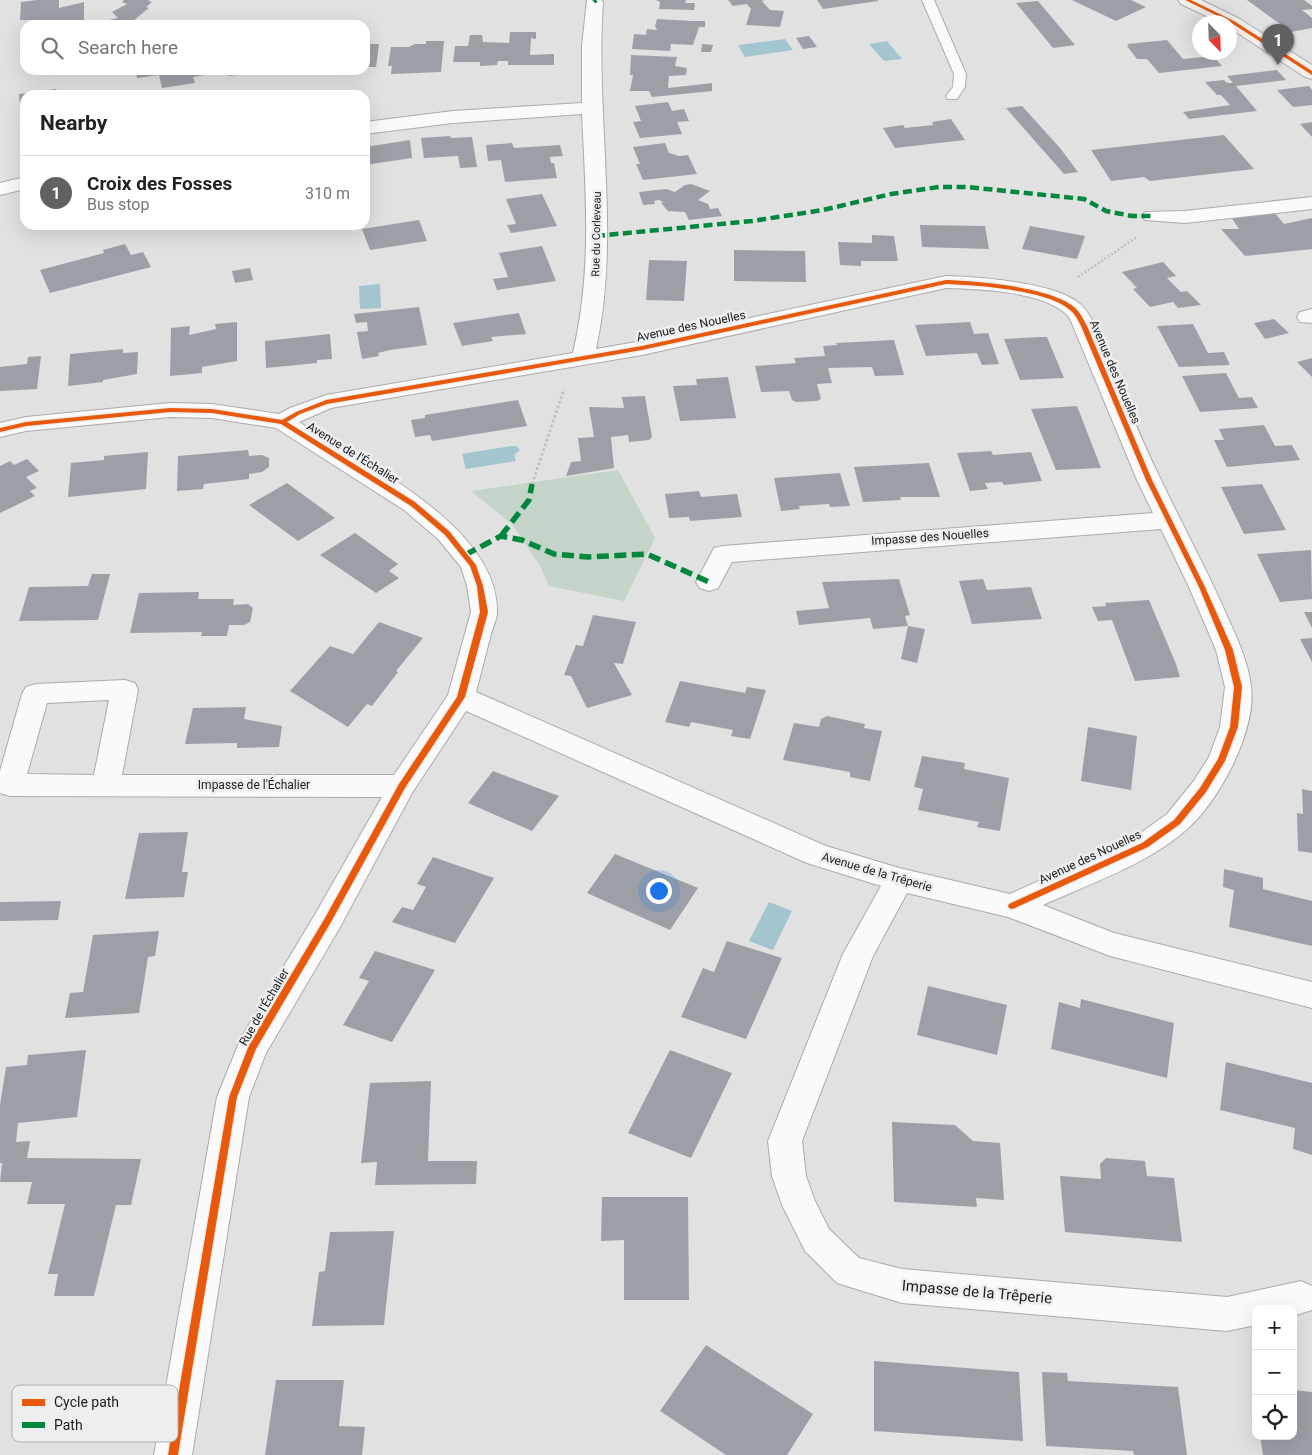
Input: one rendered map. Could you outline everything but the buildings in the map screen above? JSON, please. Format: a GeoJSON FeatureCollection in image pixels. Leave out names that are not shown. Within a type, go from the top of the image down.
{"type":"FeatureCollection","features":[{"type":"Feature","properties":{"kind":"street"},"geometry":{"type":"LineString","coordinates":[[1187,0],[1232,22],[1312,73]]}},
{"type":"Feature","properties":{"kind":"street","name":"Rue du Corleveau"},"geometry":{"type":"LineString","coordinates":[[583,359],[590,336],[595,286],[597,184],[591,108],[590,31],[594,2]]}},
{"type":"Feature","properties":{"kind":"street"},"geometry":{"type":"LineString","coordinates":[[370,127],[454,116],[591,108]]}},
{"type":"Feature","properties":{"kind":"street"},"geometry":{"type":"LineString","coordinates":[[0,189],[20,184]]}},
{"type":"Feature","properties":{"kind":"street"},"geometry":{"type":"LineString","coordinates":[[1152,216],[1185,216],[1312,203]]}},
{"type":"Feature","properties":{"kind":"street","name":"Avenue des Nouelles"},"geometry":{"type":"LineString","coordinates":[[283,422],[298,413],[326,402],[583,359],[725,331],[912,288],[946,282],[976,283],[1051,297],[1070,306],[1084,326],[1168,520],[1202,586],[1223,635],[1238,687],[1234,726],[1222,759],[1203,790],[1177,822],[1145,845],[1012,906]]}},
{"type":"Feature","properties":{"kind":"street","name":"Avenue de l'Échalier"},"geometry":{"type":"LineString","coordinates":[[0,430],[26,424],[170,410],[212,411],[283,422],[413,504],[447,533],[473,565],[480,586],[484,612],[461,697]]}},
{"type":"Feature","properties":{"kind":"street","name":"Impasse des Nouelles"},"geometry":{"type":"LineString","coordinates":[[708,582],[723,554],[1168,520]]}},
{"type":"Feature","properties":{"kind":"street","name":"Impasse de l'Échalier"},"geometry":{"type":"LineString","coordinates":[[106,784],[125,690],[36,694],[10,786],[106,784],[402,786]]}},
{"type":"Feature","properties":{"kind":"street","name":"Rue de l'Échalier"},"geometry":{"type":"LineString","coordinates":[[178,1425],[233,1097],[252,1048],[328,920],[402,786],[461,697]]}},
{"type":"Feature","properties":{"kind":"street","name":"Avenue de la Trêperie"},"geometry":{"type":"LineString","coordinates":[[461,697],[817,855],[899,880],[1012,906],[1110,944],[1312,995]]}},
{"type":"Feature","properties":{"kind":"street","name":"Impasse de la Trêperie"},"geometry":{"type":"LineString","coordinates":[[899,880],[858,954],[785,1141],[789,1176],[799,1205],[818,1240],[849,1271],[902,1286],[1228,1314],[1301,1298]]}},
{"type":"Feature","properties":{"kind":"street","name":"Rue de l'Échalier"},"geometry":{"type":"LineString","coordinates":[[173,1455],[175,1442]]}},
{"type":"Feature","properties":{"kind":"lane"},"geometry":{"type":"LineString","coordinates":[[928,0],[960,74],[959,87],[952,96]]}},
{"type":"Feature","properties":{"kind":"path"},"geometry":{"type":"LineString","coordinates":[[1051,297],[1149,229],[1152,216]]}},
{"type":"Feature","properties":{"kind":"path"},"geometry":{"type":"LineString","coordinates":[[532,484],[568,374],[583,359]]}},
{"type":"Feature","properties":{"kind":"green space"},"geometry":{"type":"Polygon","coordinates":[[[618,470],[655,538],[624,601],[549,586],[540,566],[512,524],[471,491],[618,470]]]}},
{"type":"Feature","properties":{"kind":"water"},"geometry":{"type":"Polygon","coordinates":[[[785,39],[793,50],[745,57],[738,45],[785,39]]]}},
{"type":"Feature","properties":{"kind":"water"},"geometry":{"type":"Polygon","coordinates":[[[887,41],[902,59],[884,61],[869,44],[887,41]]]}},
{"type":"Feature","properties":{"kind":"water"},"geometry":{"type":"Polygon","coordinates":[[[380,284],[381,308],[360,309],[359,286],[380,284]]]}},
{"type":"Feature","properties":{"kind":"water"},"geometry":{"type":"Polygon","coordinates":[[[516,446],[520,450],[514,455],[516,461],[466,469],[462,454],[516,446]]]}},
{"type":"Feature","properties":{"kind":"water"},"geometry":{"type":"Polygon","coordinates":[[[769,902],[792,911],[773,950],[749,941],[769,902]]]}},
{"type":"Feature","properties":{"kind":"marked path"},"geometry":{"type":"LineString","coordinates":[[596,236],[752,221],[823,210],[891,194],[939,187],[967,187],[1084,199],[1106,211],[1132,216],[1152,216]]}},
{"type":"Feature","properties":{"kind":"marked path"},"geometry":{"type":"LineString","coordinates":[[501,536],[529,500],[532,484]]}},
{"type":"Feature","properties":{"kind":"marked path"},"geometry":{"type":"LineString","coordinates":[[465,555],[501,536],[522,540],[554,554],[588,557],[647,554],[709,582]]}},
{"type":"Feature","properties":{"kind":"cycle path"},"geometry":{"type":"LineString","coordinates":[[1187,0],[1232,22],[1312,73]]}},
{"type":"Feature","properties":{"kind":"cycle path"},"geometry":{"type":"LineString","coordinates":[[283,422],[298,413],[326,402],[642,348],[946,282],[1011,288],[1047,296],[1071,307],[1077,313],[1084,326],[1149,480],[1202,587],[1229,650],[1238,687],[1234,727],[1222,759],[1203,790],[1177,822],[1145,845],[1012,906]]}},
{"type":"Feature","properties":{"kind":"cycle path"},"geometry":{"type":"LineString","coordinates":[[0,430],[26,424],[170,410],[212,411],[283,422],[413,504],[447,533],[473,565],[480,586],[484,612],[461,697],[402,786],[328,920],[252,1048],[233,1097],[178,1425]]}},
{"type":"Feature","properties":{"kind":"cycle path"},"geometry":{"type":"LineString","coordinates":[[173,1455],[175,1442]]}},
{"type":"Feature","properties":{"kind":"place","name":"Croix des Fosses"},"geometry":{"type":"Point","coordinates":[1278,65]}}]}
